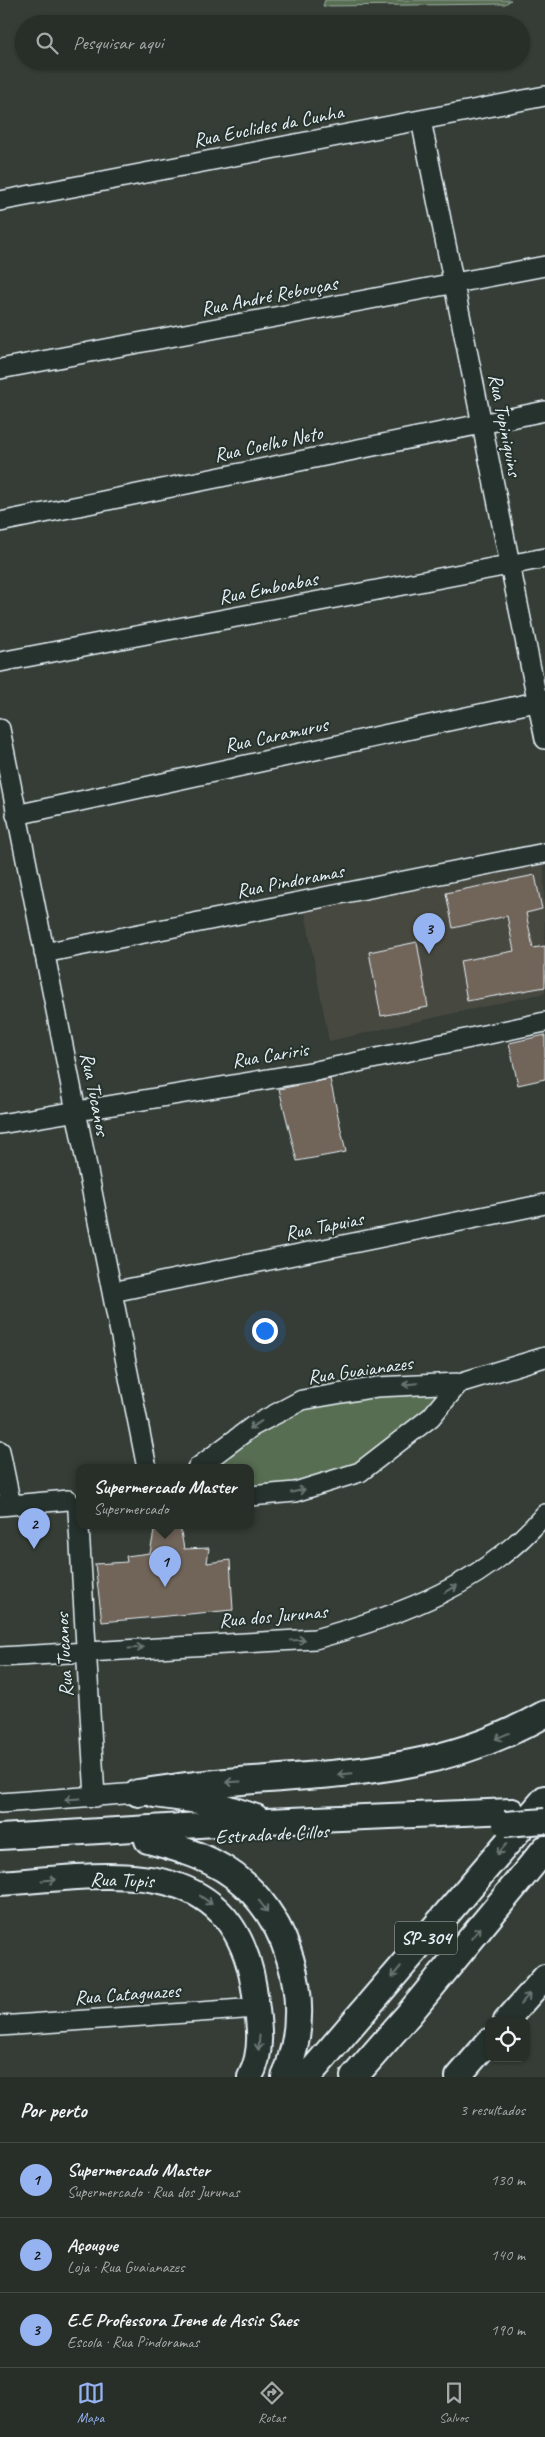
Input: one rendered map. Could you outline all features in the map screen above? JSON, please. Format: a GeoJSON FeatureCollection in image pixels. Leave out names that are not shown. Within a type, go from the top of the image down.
{"type":"FeatureCollection","features":[{"type":"Feature","properties":{"kind":"highway"},"geometry":{"type":"LineString","coordinates":[[138,1793],[205,1784],[369,1772],[428,1760],[476,1747],[519,1729],[545,1714]]}},
{"type":"Feature","properties":{"kind":"highway","name":"SP-304"},"geometry":{"type":"LineString","coordinates":[[307,2077],[545,1798]]}},
{"type":"Feature","properties":{"kind":"highway"},"geometry":{"type":"LineString","coordinates":[[148,1840],[187,1850],[221,1867],[244,1884],[264,1908],[279,1931],[294,1967],[298,2004],[296,2037],[289,2070],[285,2077]]}},
{"type":"Feature","properties":{"kind":"highway","name":"SP-304"},"geometry":{"type":"LineString","coordinates":[[354,2077],[409,2014],[545,1849]]}},
{"type":"Feature","properties":{"kind":"highway"},"geometry":{"type":"LineString","coordinates":[[368,2077],[409,2014]]}},
{"type":"Feature","properties":{"kind":"main road"},"geometry":{"type":"LineString","coordinates":[[138,1793],[213,1803],[267,1821]]}},
{"type":"Feature","properties":{"kind":"main road","name":"Estrada de Cillos"},"geometry":{"type":"LineString","coordinates":[[0,1852],[148,1840],[509,1817],[545,1808]]}},
{"type":"Feature","properties":{"kind":"main road","name":"Estrada de Cillos"},"geometry":{"type":"LineString","coordinates":[[0,1837],[267,1821],[509,1817],[545,1821]]}},
{"type":"Feature","properties":{"kind":"main road","name":"Rua Tupis"},"geometry":{"type":"LineString","coordinates":[[0,1883],[137,1876],[168,1882],[196,1893],[216,1908],[237,1933],[250,1965],[260,2032],[258,2054],[250,2077]]}},
{"type":"Feature","properties":{"kind":"main road"},"geometry":{"type":"LineString","coordinates":[[510,2017],[545,1977]]}},
{"type":"Feature","properties":{"kind":"main road"},"geometry":{"type":"LineString","coordinates":[[458,2077],[485,2046]]}},
{"type":"Feature","properties":{"kind":"street","name":"Rua Euclides da Cunha"},"geometry":{"type":"LineString","coordinates":[[0,201],[545,96]]}},
{"type":"Feature","properties":{"kind":"street","name":"Rua Tupiniquins"},"geometry":{"type":"LineString","coordinates":[[420,120],[510,564],[541,700],[545,739]]}},
{"type":"Feature","properties":{"kind":"street","name":"Rua André Rebouças"},"geometry":{"type":"LineString","coordinates":[[0,368],[545,266]]}},
{"type":"Feature","properties":{"kind":"street","name":"Rua Coelho Neto"},"geometry":{"type":"LineString","coordinates":[[0,522],[545,410]]}},
{"type":"Feature","properties":{"kind":"street","name":"Rua Emboabas"},"geometry":{"type":"LineString","coordinates":[[0,662],[545,558]]}},
{"type":"Feature","properties":{"kind":"street","name":"Rua Caramurus"},"geometry":{"type":"LineString","coordinates":[[16,815],[541,700]]}},
{"type":"Feature","properties":{"kind":"street","name":"Rua Tucanos"},"geometry":{"type":"LineString","coordinates":[[0,729],[146,1464]]}},
{"type":"Feature","properties":{"kind":"street","name":"Rua Pindoramas"},"geometry":{"type":"LineString","coordinates":[[44,953],[545,853]]}},
{"type":"Feature","properties":{"kind":"street","name":"Rua Cariris"},"geometry":{"type":"LineString","coordinates":[[0,1124],[316,1071],[545,1022]]}},
{"type":"Feature","properties":{"kind":"street","name":"Rua Tapuias"},"geometry":{"type":"LineString","coordinates":[[112,1292],[545,1204]]}},
{"type":"Feature","properties":{"kind":"street","name":"Rua Guaianazes"},"geometry":{"type":"LineString","coordinates":[[202,1464],[253,1426],[302,1400],[377,1386],[459,1383],[545,1357]]}},
{"type":"Feature","properties":{"kind":"street"},"geometry":{"type":"LineString","coordinates":[[254,1496],[295,1492],[360,1472],[431,1417],[459,1383]]}},
{"type":"Feature","properties":{"kind":"street"},"geometry":{"type":"LineString","coordinates":[[0,1451],[5,1505],[76,1503]]}},
{"type":"Feature","properties":{"kind":"street","name":"Rua dos Jurunas"},"geometry":{"type":"LineString","coordinates":[[0,1657],[87,1650],[315,1639],[363,1626],[439,1596],[489,1567],[526,1536],[545,1514]]}},
{"type":"Feature","properties":{"kind":"street","name":"Rua Tucanos"},"geometry":{"type":"LineString","coordinates":[[78,1529],[95,1797]]}},
{"type":"Feature","properties":{"kind":"street"},"geometry":{"type":"LineString","coordinates":[[0,1803],[138,1793]]}},
{"type":"Feature","properties":{"kind":"street","name":"Rua Cataguazes"},"geometry":{"type":"LineString","coordinates":[[0,2026],[257,2008]]}},
{"type":"Feature","properties":{"kind":"shaded area"},"geometry":{"type":"Polygon","coordinates":[[[544,865],[545,993],[329,1041],[305,912],[544,865]]]}},
{"type":"Feature","properties":{"kind":"green space"},"geometry":{"type":"Polygon","coordinates":[[[325,0],[511,0],[505,4],[323,6],[325,0]]]}},
{"type":"Feature","properties":{"kind":"green space"},"geometry":{"type":"Polygon","coordinates":[[[459,1383],[360,1472],[254,1495],[254,1464],[203,1464],[302,1400],[459,1383]]]}},
{"type":"Feature","properties":{"kind":"building"},"geometry":{"type":"Polygon","coordinates":[[[535,875],[542,909],[526,913],[533,948],[545,946],[545,987],[467,1001],[460,961],[514,951],[507,916],[453,928],[446,893],[535,875]]]}},
{"type":"Feature","properties":{"kind":"building"},"geometry":{"type":"Polygon","coordinates":[[[417,942],[428,1007],[381,1016],[369,952],[417,942]]]}},
{"type":"Feature","properties":{"kind":"building"},"geometry":{"type":"Polygon","coordinates":[[[545,1035],[545,1079],[518,1085],[509,1043],[545,1035]]]}},
{"type":"Feature","properties":{"kind":"building"},"geometry":{"type":"Polygon","coordinates":[[[330,1079],[346,1152],[297,1161],[279,1089],[330,1079]]]}},
{"type":"Feature","properties":{"kind":"building"},"geometry":{"type":"Polygon","coordinates":[[[154,1529],[181,1529],[184,1549],[209,1548],[207,1563],[230,1560],[233,1610],[102,1622],[95,1564],[127,1562],[126,1556],[150,1553],[154,1529]]]}},
{"type":"Feature","properties":{"kind":"place","name":"E.E Professora Irene de Assis Saes"},"geometry":{"type":"Point","coordinates":[429,954]}},
{"type":"Feature","properties":{"kind":"place","name":"Açougue"},"geometry":{"type":"Point","coordinates":[34,1549]}},
{"type":"Feature","properties":{"kind":"place","name":"Supermercado Master"},"geometry":{"type":"Point","coordinates":[165,1587]}}]}
